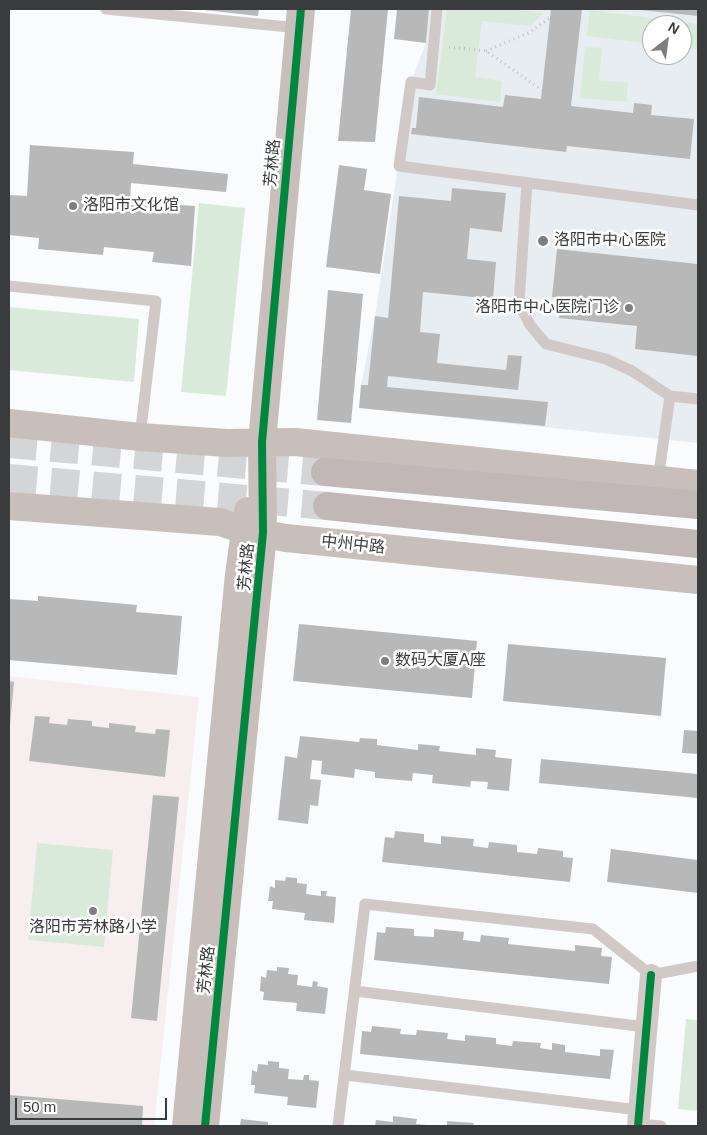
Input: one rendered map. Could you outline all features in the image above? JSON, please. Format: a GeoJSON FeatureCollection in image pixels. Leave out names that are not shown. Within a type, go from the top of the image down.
{"type":"FeatureCollection","features":[{"type":"Feature","properties":{"kind":"main road"},"geometry":{"type":"LineString","coordinates":[[325,472],[698,505]]}},
{"type":"Feature","properties":{"kind":"main road"},"geometry":{"type":"LineString","coordinates":[[327,506],[698,544]]}},
{"type":"Feature","properties":{"kind":"street","name":"芳林路"},"geometry":{"type":"LineString","coordinates":[[205,1126],[254,531],[300,18]]}},
{"type":"Feature","properties":{"kind":"street"},"geometry":{"type":"LineString","coordinates":[[9,423],[140,437],[227,443],[295,442],[698,484]]}},
{"type":"Feature","properties":{"kind":"street","name":"中州中路"},"geometry":{"type":"LineString","coordinates":[[9,506],[220,522],[286,538],[698,580]]}},
{"type":"Feature","properties":{"kind":"street","name":"芳林路"},"geometry":{"type":"LineString","coordinates":[[186,1126],[254,531]]}},
{"type":"Feature","properties":{"kind":"street"},"geometry":{"type":"LineString","coordinates":[[638,1120],[650,975]]}},
{"type":"Feature","properties":{"kind":"lane"},"geometry":{"type":"LineString","coordinates":[[106,9],[300,18]]}},
{"type":"Feature","properties":{"kind":"lane"},"geometry":{"type":"LineString","coordinates":[[437,9],[430,85],[411,82],[399,166],[698,205]]}},
{"type":"Feature","properties":{"kind":"lane"},"geometry":{"type":"LineString","coordinates":[[527,183],[519,303],[530,325],[546,344],[606,359],[632,371],[670,396],[698,399]]}},
{"type":"Feature","properties":{"kind":"lane"},"geometry":{"type":"LineString","coordinates":[[9,286],[156,301],[140,437]]}},
{"type":"Feature","properties":{"kind":"lane"},"geometry":{"type":"LineString","coordinates":[[658,480],[670,396]]}},
{"type":"Feature","properties":{"kind":"lane"},"geometry":{"type":"LineString","coordinates":[[338,1126],[365,904],[593,929],[650,975],[698,966]]}},
{"type":"Feature","properties":{"kind":"lane"},"geometry":{"type":"LineString","coordinates":[[355,991],[646,1027]]}},
{"type":"Feature","properties":{"kind":"lane"},"geometry":{"type":"LineString","coordinates":[[344,1076],[638,1120],[661,1126]]}},
{"type":"Feature","properties":{"kind":"path"},"geometry":{"type":"LineString","coordinates":[[486,51],[528,33],[550,18]]}},
{"type":"Feature","properties":{"kind":"path"},"geometry":{"type":"LineString","coordinates":[[433,45],[486,51],[542,90]]}},
{"type":"Feature","properties":{"kind":"shaded area","name":"洛阳市中心医院"},"geometry":{"type":"Polygon","coordinates":[[[429,9],[698,9],[698,443],[359,408],[361,385],[375,316],[411,82],[426,43],[429,9]]]}},
{"type":"Feature","properties":{"kind":"shaded area","name":"洛阳市芳林路小学"},"geometry":{"type":"Polygon","coordinates":[[[9,676],[199,697],[154,1126],[9,1126],[9,676]]]}},
{"type":"Feature","properties":{"kind":"green space"},"geometry":{"type":"Polygon","coordinates":[[[447,9],[510,9],[544,13],[530,26],[482,21],[475,77],[502,81],[500,102],[436,94],[447,9]]]}},
{"type":"Feature","properties":{"kind":"green space"},"geometry":{"type":"Polygon","coordinates":[[[590,10],[642,17],[642,43],[587,36],[590,10]]]}},
{"type":"Feature","properties":{"kind":"green space"},"geometry":{"type":"Polygon","coordinates":[[[692,23],[698,24],[698,50],[692,49],[692,23]]]}},
{"type":"Feature","properties":{"kind":"green space"},"geometry":{"type":"Polygon","coordinates":[[[585,47],[602,48],[599,80],[628,83],[626,102],[580,98],[585,47]]]}},
{"type":"Feature","properties":{"kind":"green space"},"geometry":{"type":"Polygon","coordinates":[[[199,203],[245,208],[226,396],[181,392],[199,203]]]}},
{"type":"Feature","properties":{"kind":"green space"},"geometry":{"type":"Polygon","coordinates":[[[9,307],[139,319],[134,382],[9,370],[9,307]]]}},
{"type":"Feature","properties":{"kind":"green space"},"geometry":{"type":"Polygon","coordinates":[[[37,843],[113,850],[104,947],[28,940],[37,843]]]}},
{"type":"Feature","properties":{"kind":"green space"},"geometry":{"type":"Polygon","coordinates":[[[686,1019],[698,1020],[698,1111],[678,1109],[686,1019]]]}},
{"type":"Feature","properties":{"kind":"building"},"geometry":{"type":"Polygon","coordinates":[[[204,9],[259,9],[258,16],[204,9]]]}},
{"type":"Feature","properties":{"kind":"building"},"geometry":{"type":"Polygon","coordinates":[[[351,9],[388,9],[375,142],[338,141],[351,9]]]}},
{"type":"Feature","properties":{"kind":"building"},"geometry":{"type":"Polygon","coordinates":[[[397,9],[429,9],[426,43],[394,39],[397,9]]]}},
{"type":"Feature","properties":{"kind":"building"},"geometry":{"type":"Polygon","coordinates":[[[551,9],[582,9],[571,106],[633,113],[634,103],[652,105],[651,115],[694,119],[690,159],[567,146],[566,152],[411,134],[412,128],[416,128],[419,97],[503,107],[505,95],[541,99],[551,9]]]}},
{"type":"Feature","properties":{"kind":"building"},"geometry":{"type":"Polygon","coordinates":[[[698,9],[698,16],[692,15],[641,10],[698,9]]]}},
{"type":"Feature","properties":{"kind":"building","name":"洛阳市文化馆"},"geometry":{"type":"Polygon","coordinates":[[[30,145],[134,152],[133,164],[228,174],[226,192],[131,183],[130,205],[164,207],[165,204],[195,206],[191,266],[152,262],[154,252],[104,247],[103,255],[38,249],[39,238],[9,235],[9,195],[27,196],[30,145]]]}},
{"type":"Feature","properties":{"kind":"building"},"geometry":{"type":"Polygon","coordinates":[[[339,165],[367,169],[364,190],[391,194],[380,274],[326,267],[339,165]]]}},
{"type":"Feature","properties":{"kind":"building"},"geometry":{"type":"Polygon","coordinates":[[[452,188],[506,193],[502,232],[470,228],[467,259],[496,262],[493,299],[423,292],[420,332],[440,334],[437,363],[506,370],[508,355],[522,356],[518,390],[388,376],[387,387],[548,402],[545,426],[359,408],[361,385],[368,385],[375,316],[388,318],[399,196],[451,201],[452,188]]]}},
{"type":"Feature","properties":{"kind":"building","name":"洛阳市中心医院门诊"},"geometry":{"type":"Polygon","coordinates":[[[557,249],[698,264],[698,356],[635,349],[637,326],[559,318],[561,298],[552,297],[557,249]]]}},
{"type":"Feature","properties":{"kind":"building"},"geometry":{"type":"Polygon","coordinates":[[[328,290],[363,294],[351,423],[317,420],[328,290]]]}},
{"type":"Feature","properties":{"kind":"building"},"geometry":{"type":"Polygon","coordinates":[[[38,596],[137,605],[136,612],[182,616],[177,675],[9,660],[9,599],[38,601],[38,596]]]}},
{"type":"Feature","properties":{"kind":"building","name":"数码大厦A座"},"geometry":{"type":"Polygon","coordinates":[[[299,624],[477,641],[472,698],[293,681],[299,624]]]}},
{"type":"Feature","properties":{"kind":"building"},"geometry":{"type":"Polygon","coordinates":[[[508,644],[666,658],[661,716],[503,701],[508,644]]]}},
{"type":"Feature","properties":{"kind":"building"},"geometry":{"type":"Polygon","coordinates":[[[9,681],[14,682],[10,725],[9,725],[9,681]]]}},
{"type":"Feature","properties":{"kind":"building"},"geometry":{"type":"Polygon","coordinates":[[[35,716],[50,717],[49,723],[67,725],[68,719],[92,721],[92,726],[109,728],[109,723],[136,726],[135,732],[155,734],[156,729],[170,730],[165,777],[29,761],[35,716]]]}},
{"type":"Feature","properties":{"kind":"building"},"geometry":{"type":"Polygon","coordinates":[[[684,730],[698,731],[698,754],[682,753],[684,730]]]}},
{"type":"Feature","properties":{"kind":"building"},"geometry":{"type":"Polygon","coordinates":[[[300,736],[359,742],[360,738],[377,739],[377,745],[418,750],[418,744],[440,746],[439,751],[476,755],[476,748],[496,750],[495,757],[512,759],[509,791],[487,789],[488,782],[471,781],[470,787],[432,783],[433,775],[413,773],[412,781],[375,778],[375,772],[355,769],[354,778],[321,774],[322,761],[312,760],[310,779],[321,780],[318,806],[310,805],[308,824],[278,820],[285,756],[297,758],[300,736]]]}},
{"type":"Feature","properties":{"kind":"building"},"geometry":{"type":"Polygon","coordinates":[[[541,759],[698,774],[698,798],[539,783],[541,759]]]}},
{"type":"Feature","properties":{"kind":"building"},"geometry":{"type":"Polygon","coordinates":[[[153,795],[179,797],[157,1021],[131,1018],[153,795]]]}},
{"type":"Feature","properties":{"kind":"building"},"geometry":{"type":"Polygon","coordinates":[[[395,831],[424,834],[424,842],[441,844],[441,836],[474,839],[473,846],[488,848],[489,842],[517,845],[517,852],[537,854],[538,848],[563,851],[563,857],[573,858],[570,882],[382,862],[385,837],[394,838],[395,831]]]}},
{"type":"Feature","properties":{"kind":"building"},"geometry":{"type":"Polygon","coordinates":[[[611,849],[698,860],[698,893],[607,882],[611,849]]]}},
{"type":"Feature","properties":{"kind":"building"},"geometry":{"type":"Polygon","coordinates":[[[286,877],[297,878],[297,883],[307,884],[306,894],[321,896],[321,891],[327,891],[326,896],[336,897],[334,923],[304,920],[305,913],[272,909],[273,901],[268,901],[270,886],[275,888],[275,880],[285,881],[286,877]]]}},
{"type":"Feature","properties":{"kind":"building"},"geometry":{"type":"Polygon","coordinates":[[[386,927],[414,929],[414,936],[434,937],[434,929],[464,932],[463,940],[480,942],[481,935],[509,938],[508,944],[575,951],[575,945],[602,948],[601,956],[612,957],[609,984],[374,960],[377,932],[385,933],[386,927]]]}},
{"type":"Feature","properties":{"kind":"building"},"geometry":{"type":"Polygon","coordinates":[[[277,967],[289,968],[288,974],[298,975],[297,985],[312,987],[313,981],[318,982],[317,986],[328,988],[325,1014],[296,1011],[297,1003],[263,1000],[264,992],[260,991],[261,976],[266,978],[267,970],[277,971],[277,967]]]}},
{"type":"Feature","properties":{"kind":"building"},"geometry":{"type":"Polygon","coordinates":[[[372,1026],[401,1029],[400,1034],[416,1035],[417,1030],[448,1033],[447,1039],[465,1041],[465,1035],[496,1038],[496,1044],[512,1046],[513,1041],[541,1043],[540,1048],[552,1050],[552,1043],[565,1045],[565,1052],[600,1056],[600,1049],[614,1050],[610,1079],[360,1054],[362,1031],[371,1032],[372,1026]]]}},
{"type":"Feature","properties":{"kind":"building"},"geometry":{"type":"Polygon","coordinates":[[[268,1061],[279,1062],[279,1068],[289,1069],[288,1079],[303,1080],[304,1075],[309,1075],[309,1080],[319,1081],[316,1108],[287,1105],[288,1097],[254,1093],[255,1085],[251,1085],[252,1070],[257,1072],[258,1064],[268,1065],[268,1061]]]}},
{"type":"Feature","properties":{"kind":"building"},"geometry":{"type":"Polygon","coordinates":[[[9,1095],[143,1106],[142,1126],[9,1126],[9,1095]]]}},
{"type":"Feature","properties":{"kind":"building"},"geometry":{"type":"Polygon","coordinates":[[[393,1116],[417,1119],[416,1124],[427,1126],[375,1126],[376,1120],[393,1122],[393,1116]]]}},
{"type":"Feature","properties":{"kind":"building"},"geometry":{"type":"Polygon","coordinates":[[[241,1119],[268,1122],[268,1126],[240,1126],[241,1119]]]}},
{"type":"Feature","properties":{"kind":"building"},"geometry":{"type":"Polygon","coordinates":[[[447,1121],[474,1123],[473,1126],[447,1126],[447,1121]]]}},
{"type":"Feature","properties":{"kind":"tunnel"},"geometry":{"type":"LineString","coordinates":[[9,444],[325,472]]}},
{"type":"Feature","properties":{"kind":"tunnel"},"geometry":{"type":"LineString","coordinates":[[9,478],[327,506]]}},
{"type":"Feature","properties":{"kind":"cycle path"},"geometry":{"type":"LineString","coordinates":[[205,1126],[263,533],[262,442],[301,9]]}},
{"type":"Feature","properties":{"kind":"cycle path"},"geometry":{"type":"LineString","coordinates":[[638,1126],[651,975]]}},
{"type":"Feature","properties":{"kind":"place","name":"洛阳市文化馆"},"geometry":{"type":"Point","coordinates":[73,206]}},
{"type":"Feature","properties":{"kind":"place","name":"洛阳市中心医院"},"geometry":{"type":"Point","coordinates":[543,241]}},
{"type":"Feature","properties":{"kind":"place","name":"洛阳市中心医院门诊"},"geometry":{"type":"Point","coordinates":[629,308]}},
{"type":"Feature","properties":{"kind":"place","name":"数码大厦A座"},"geometry":{"type":"Point","coordinates":[385,661]}},
{"type":"Feature","properties":{"kind":"place","name":"洛阳市芳林路小学"},"geometry":{"type":"Point","coordinates":[93,911]}}]}
